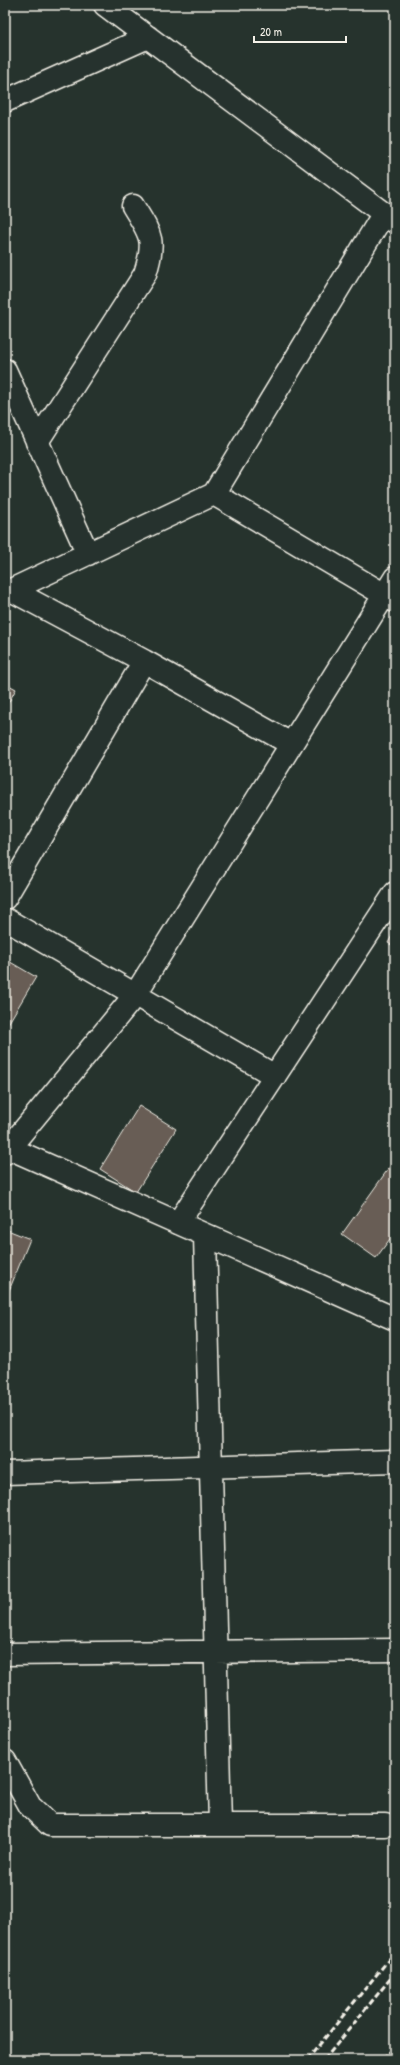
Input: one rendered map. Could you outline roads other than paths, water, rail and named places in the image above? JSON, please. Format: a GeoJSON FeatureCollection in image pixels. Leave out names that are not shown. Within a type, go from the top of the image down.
{"type":"FeatureCollection","features":[{"type":"Feature","properties":{"kind":"street"},"geometry":{"type":"LineString","coordinates":[[8,591],[214,494],[389,218],[105,5]]}},
{"type":"Feature","properties":{"kind":"street"},"geometry":{"type":"LineString","coordinates":[[6,99],[148,37]]}},
{"type":"Feature","properties":{"kind":"street"},"geometry":{"type":"LineString","coordinates":[[37,442],[145,274],[152,254],[150,233],[133,206]]}},
{"type":"Feature","properties":{"kind":"street"},"geometry":{"type":"LineString","coordinates":[[5,370],[88,554]]}},
{"type":"Feature","properties":{"kind":"street"},"geometry":{"type":"LineString","coordinates":[[214,494],[391,591],[291,744],[135,995],[7,1151],[178,1223],[395,1319]]}},
{"type":"Feature","properties":{"kind":"street"},"geometry":{"type":"LineString","coordinates":[[8,591],[144,661],[291,744]]}},
{"type":"Feature","properties":{"kind":"street"},"geometry":{"type":"LineString","coordinates":[[5,898],[144,661]]}},
{"type":"Feature","properties":{"kind":"street"},"geometry":{"type":"LineString","coordinates":[[178,1223],[395,894]]}},
{"type":"Feature","properties":{"kind":"street"},"geometry":{"type":"LineString","coordinates":[[5,919],[275,1076]]}},
{"type":"Feature","properties":{"kind":"street"},"geometry":{"type":"LineString","coordinates":[[205,1235],[220,1825]]}},
{"type":"Feature","properties":{"kind":"street"},"geometry":{"type":"LineString","coordinates":[[5,1473],[395,1461]]}},
{"type":"Feature","properties":{"kind":"street"},"geometry":{"type":"LineString","coordinates":[[5,1654],[395,1650]]}},
{"type":"Feature","properties":{"kind":"street"},"geometry":{"type":"LineString","coordinates":[[5,1761],[30,1806],[50,1825],[385,1825]]}},
{"type":"Feature","properties":{"kind":"railway"},"geometry":{"type":"LineString","coordinates":[[307,2060],[395,1952]]}},
{"type":"Feature","properties":{"kind":"railway"},"geometry":{"type":"LineString","coordinates":[[324,2060],[395,1973]]}},
{"type":"Feature","properties":{"kind":"railway"},"geometry":{"type":"LineString","coordinates":[[383,2060],[395,2046]]}}]}
